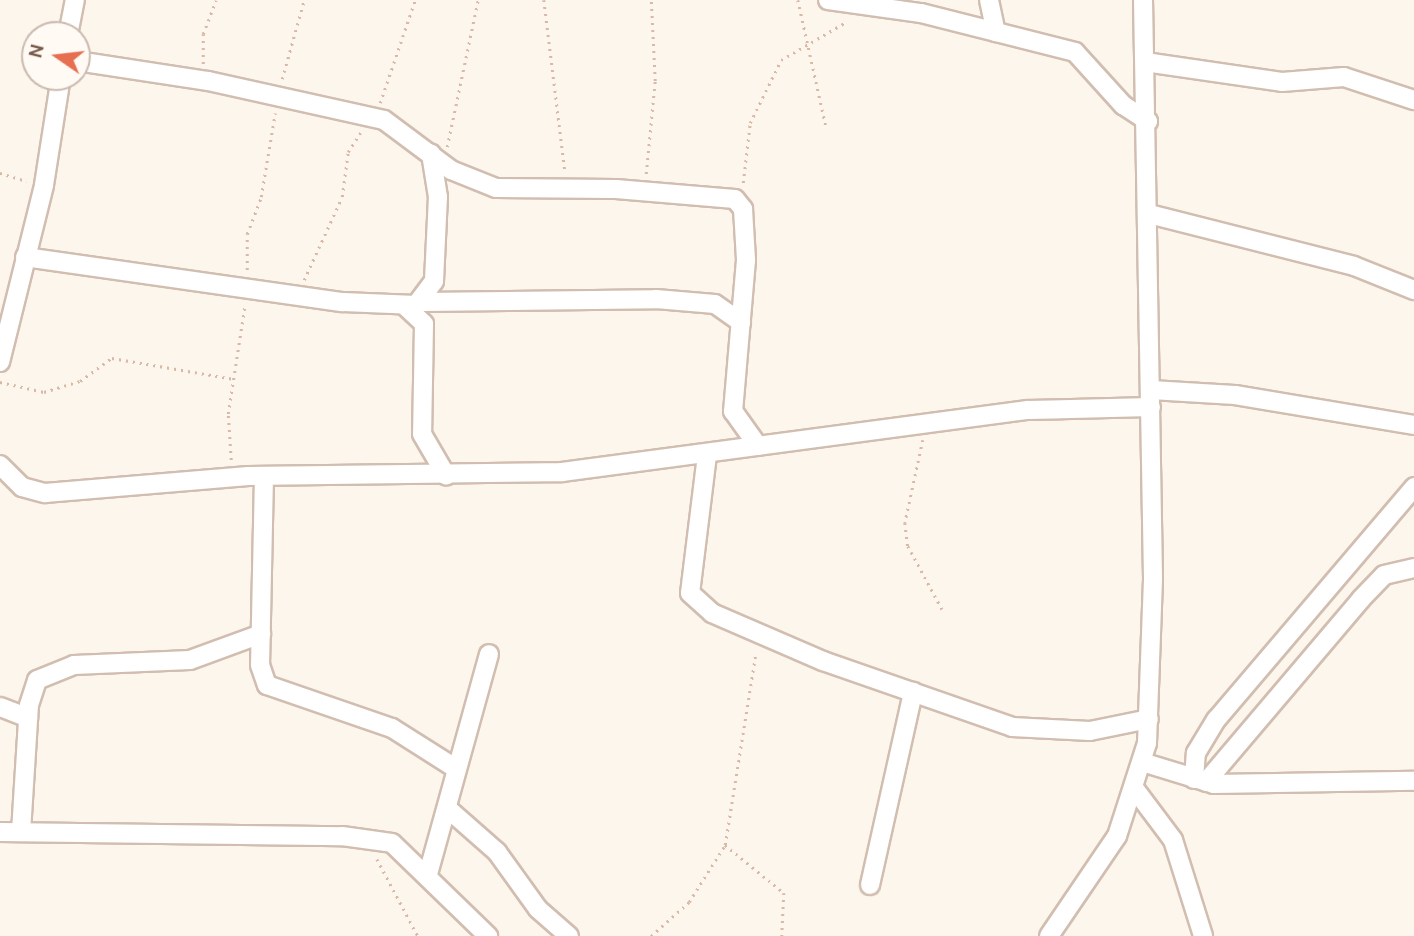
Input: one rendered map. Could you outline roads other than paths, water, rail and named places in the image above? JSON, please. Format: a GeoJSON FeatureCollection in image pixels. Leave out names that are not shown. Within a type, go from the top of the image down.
{"type":"FeatureCollection","features":[{"type":"Feature","properties":{"kind":"street"},"geometry":{"type":"LineString","coordinates":[[71,21],[75,0]]}},
{"type":"Feature","properties":{"kind":"street"},"geometry":{"type":"LineString","coordinates":[[828,0],[996,32],[1083,57],[1123,105],[1148,121]]}},
{"type":"Feature","properties":{"kind":"street"},"geometry":{"type":"LineString","coordinates":[[989,0],[996,32]]}},
{"type":"Feature","properties":{"kind":"street"},"geometry":{"type":"LineString","coordinates":[[1049,936],[1117,836],[1142,762],[1149,719],[1151,398],[1148,121],[1143,0]]}},
{"type":"Feature","properties":{"kind":"street"},"geometry":{"type":"LineString","coordinates":[[1145,62],[1282,82],[1345,77],[1414,100]]}},
{"type":"Feature","properties":{"kind":"street"},"geometry":{"type":"LineString","coordinates":[[91,63],[208,81],[374,117],[407,132],[437,158],[496,188],[645,190],[726,196],[741,204],[746,260],[733,411],[758,446]]}},
{"type":"Feature","properties":{"kind":"street"},"geometry":{"type":"LineString","coordinates":[[0,362],[44,185],[59,91]]}},
{"type":"Feature","properties":{"kind":"street"},"geometry":{"type":"LineString","coordinates":[[423,302],[434,281],[437,158]]}},
{"type":"Feature","properties":{"kind":"street"},"geometry":{"type":"LineString","coordinates":[[1149,214],[1354,266],[1414,290]]}},
{"type":"Feature","properties":{"kind":"street"},"geometry":{"type":"LineString","coordinates":[[25,257],[405,306],[423,302],[656,299],[715,304],[741,322]]}},
{"type":"Feature","properties":{"kind":"street"},"geometry":{"type":"LineString","coordinates":[[405,306],[424,324],[422,434],[446,475]]}},
{"type":"Feature","properties":{"kind":"street"},"geometry":{"type":"LineString","coordinates":[[0,465],[22,487],[45,493],[264,476],[446,475],[631,468],[758,446],[1028,410],[1151,398],[1235,395],[1414,425]]}},
{"type":"Feature","properties":{"kind":"street"},"geometry":{"type":"LineString","coordinates":[[707,455],[690,593],[712,613],[759,635],[1028,731],[1090,731],[1149,719]]}},
{"type":"Feature","properties":{"kind":"street"},"geometry":{"type":"LineString","coordinates":[[264,476],[260,665],[275,692],[391,727],[455,768]]}},
{"type":"Feature","properties":{"kind":"street"},"geometry":{"type":"LineString","coordinates":[[1200,781],[1196,753],[1216,720],[1414,487]]}},
{"type":"Feature","properties":{"kind":"street"},"geometry":{"type":"LineString","coordinates":[[1200,781],[1384,575],[1414,568]]}},
{"type":"Feature","properties":{"kind":"street"},"geometry":{"type":"LineString","coordinates":[[21,832],[28,718],[37,680],[53,669],[190,660],[261,634]]}},
{"type":"Feature","properties":{"kind":"street"},"geometry":{"type":"LineString","coordinates":[[428,874],[447,808],[455,768],[489,654]]}},
{"type":"Feature","properties":{"kind":"street"},"geometry":{"type":"LineString","coordinates":[[870,885],[913,692]]}},
{"type":"Feature","properties":{"kind":"street"},"geometry":{"type":"LineString","coordinates":[[0,707],[28,718]]}},
{"type":"Feature","properties":{"kind":"street"},"geometry":{"type":"LineString","coordinates":[[1142,762],[1200,781],[1414,781]]}},
{"type":"Feature","properties":{"kind":"street"},"geometry":{"type":"LineString","coordinates":[[1134,788],[1173,840],[1203,936]]}},
{"type":"Feature","properties":{"kind":"street"},"geometry":{"type":"LineString","coordinates":[[447,808],[497,852],[538,909],[569,936]]}},
{"type":"Feature","properties":{"kind":"street"},"geometry":{"type":"LineString","coordinates":[[0,832],[365,838],[392,843],[428,874],[488,936]]}}]}
